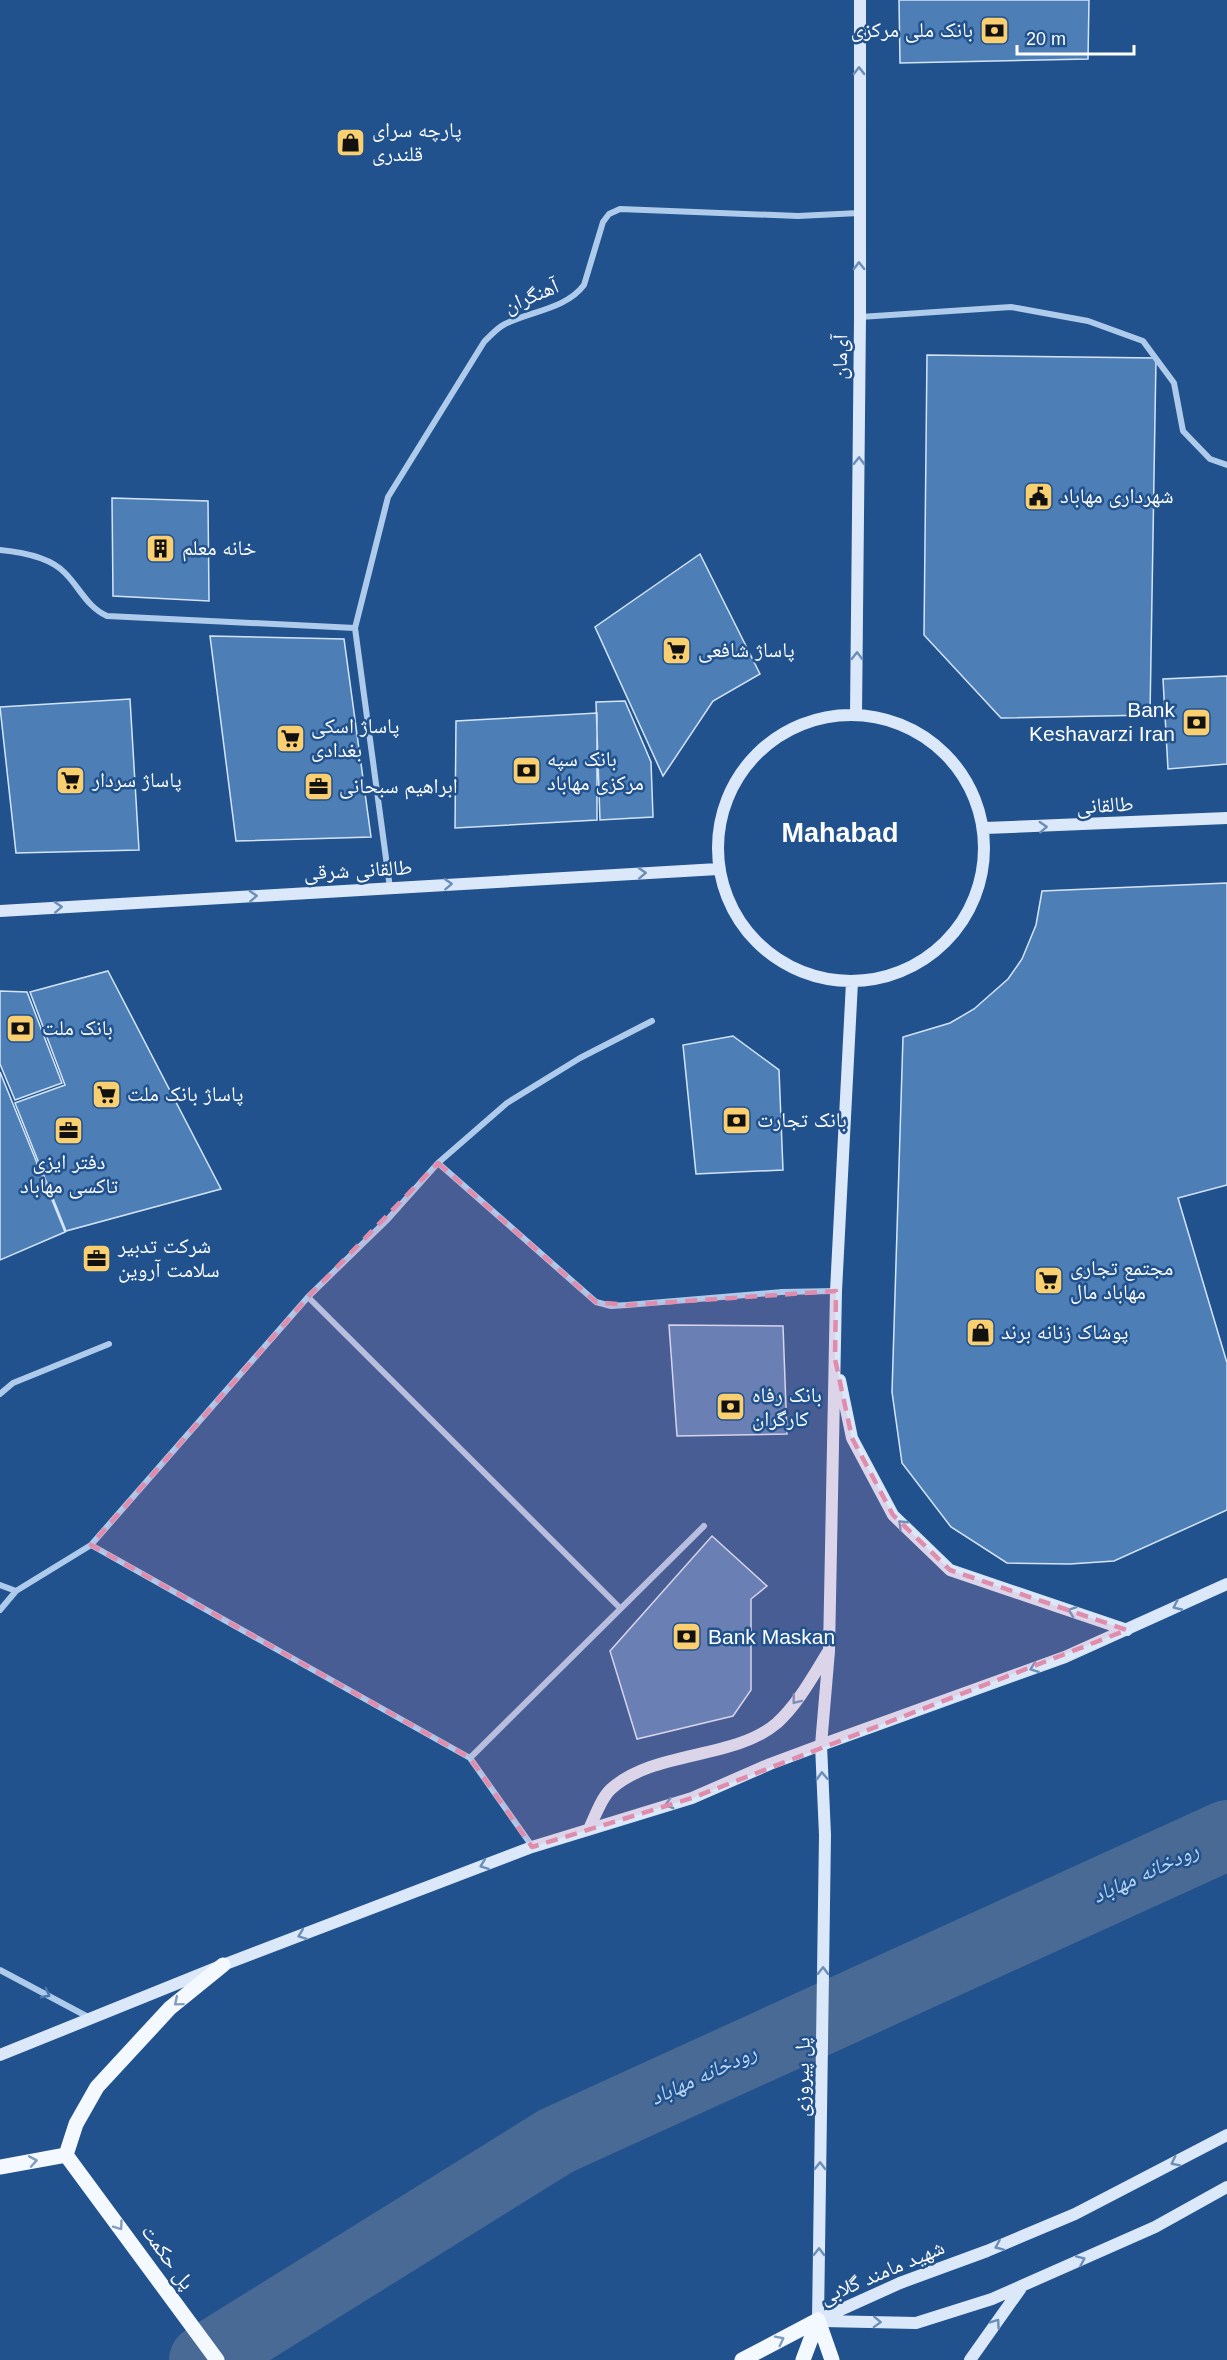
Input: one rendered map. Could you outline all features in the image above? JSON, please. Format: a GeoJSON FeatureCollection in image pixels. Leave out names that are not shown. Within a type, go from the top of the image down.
{"type":"FeatureCollection","features":[{"type":"Feature","properties":{"kind":"main road"},"geometry":{"type":"LineString","coordinates":[[0,2167],[66,2155],[76,2124],[97,2087],[170,2008],[223,1965]]}},
{"type":"Feature","properties":{"kind":"main road","name":"پل حکمت"},"geometry":{"type":"LineString","coordinates":[[66,2155],[217,2360]]}},
{"type":"Feature","properties":{"kind":"main road"},"geometry":{"type":"LineString","coordinates":[[742,2360],[818,2320]]}},
{"type":"Feature","properties":{"kind":"main road"},"geometry":{"type":"LineString","coordinates":[[803,2360],[818,2320]]}},
{"type":"Feature","properties":{"kind":"main road"},"geometry":{"type":"LineString","coordinates":[[818,2320],[832,2360]]}},
{"type":"Feature","properties":{"kind":"street","name":"آی‌مان"},"geometry":{"type":"LineString","coordinates":[[856,714],[860,0]]}},
{"type":"Feature","properties":{"kind":"street","name":"آهنگران"},"geometry":{"type":"LineString","coordinates":[[355,628],[388,497],[444,404],[484,342],[504,325],[567,301],[579,292],[584,285],[603,222],[609,214],[620,209],[798,216],[859,213]]}},
{"type":"Feature","properties":{"kind":"street"},"geometry":{"type":"LineString","coordinates":[[860,316],[1011,308],[1088,321],[1143,341],[1174,383],[1183,431],[1210,459],[1227,465]]}},
{"type":"Feature","properties":{"kind":"street"},"geometry":{"type":"LineString","coordinates":[[0,550],[40,558],[64,571],[94,611],[106,616],[355,628],[390,888]]}},
{"type":"Feature","properties":{"kind":"street"},"geometry":{"type":"LineString","coordinates":[[856,714],[901,723],[941,748],[970,784],[985,828],[985,868],[974,905],[952,938],[921,964],[884,979],[844,983],[800,972],[761,948],[733,912],[718,868],[718,829],[729,792],[751,759],[781,734],[817,718],[856,714]]}},
{"type":"Feature","properties":{"kind":"street","name":"طالقانی"},"geometry":{"type":"LineString","coordinates":[[985,828],[1227,818]]}},
{"type":"Feature","properties":{"kind":"street","name":"طالقانی شرقی"},"geometry":{"type":"LineString","coordinates":[[0,911],[718,868]]}},
{"type":"Feature","properties":{"kind":"street"},"geometry":{"type":"LineString","coordinates":[[852,982],[836,1291],[836,1359],[852,1438],[893,1515],[950,1570],[1128,1630]]}},
{"type":"Feature","properties":{"kind":"street"},"geometry":{"type":"LineString","coordinates":[[0,1610],[16,1591],[90,1545],[308,1297],[388,1219],[438,1163],[507,1103],[580,1058],[652,1022]]}},
{"type":"Feature","properties":{"kind":"street"},"geometry":{"type":"LineString","coordinates":[[438,1163],[597,1302],[611,1306],[782,1292],[836,1291]]}},
{"type":"Feature","properties":{"kind":"street"},"geometry":{"type":"LineString","coordinates":[[308,1297],[620,1608]]}},
{"type":"Feature","properties":{"kind":"street"},"geometry":{"type":"LineString","coordinates":[[0,1394],[13,1383],[109,1344]]}},
{"type":"Feature","properties":{"kind":"street","name":"پل پیروزی"},"geometry":{"type":"LineString","coordinates":[[818,2320],[825,1835],[821,1745],[829,1651],[836,1359]]}},
{"type":"Feature","properties":{"kind":"street"},"geometry":{"type":"LineString","coordinates":[[470,1758],[704,1526]]}},
{"type":"Feature","properties":{"kind":"street"},"geometry":{"type":"LineString","coordinates":[[90,1545],[470,1758],[532,1847]]}},
{"type":"Feature","properties":{"kind":"street"},"geometry":{"type":"LineString","coordinates":[[0,2055],[223,1965],[532,1847],[692,1798],[770,1764],[1053,1661],[1128,1630],[1227,1584]]}},
{"type":"Feature","properties":{"kind":"street"},"geometry":{"type":"LineString","coordinates":[[0,1585],[16,1591]]}},
{"type":"Feature","properties":{"kind":"street"},"geometry":{"type":"LineString","coordinates":[[589,1829],[609,1791],[631,1774],[748,1740],[776,1724],[798,1699],[829,1651]]}},
{"type":"Feature","properties":{"kind":"street"},"geometry":{"type":"LineString","coordinates":[[0,1970],[92,2019]]}},
{"type":"Feature","properties":{"kind":"street","name":"شهید مامند گلابی"},"geometry":{"type":"LineString","coordinates":[[818,2320],[900,2283],[987,2251],[1075,2214],[1227,2135]]}},
{"type":"Feature","properties":{"kind":"street","name":"شهید مامند گلابی"},"geometry":{"type":"LineString","coordinates":[[818,2320],[916,2323],[992,2299],[1155,2227],[1227,2187]]}},
{"type":"Feature","properties":{"kind":"street"},"geometry":{"type":"LineString","coordinates":[[970,2360],[1023,2286]]}},
{"type":"Feature","properties":{"kind":"highlighted area"},"geometry":{"type":"Polygon","coordinates":[[[438,1163],[596,1302],[627,1305],[836,1291],[835,1359],[852,1438],[893,1515],[950,1570],[1127,1630],[692,1798],[532,1847],[470,1758],[91,1545],[308,1297],[438,1163]]]}},
{"type":"Feature","properties":{"kind":"building","name":"بانک ملی مرکزی"},"geometry":{"type":"Polygon","coordinates":[[[899,0],[1089,0],[1088,59],[900,63],[899,0]]]}},
{"type":"Feature","properties":{"kind":"building","name":"شهرداری مهاباد"},"geometry":{"type":"Polygon","coordinates":[[[927,355],[1156,358],[1150,715],[1001,718],[924,635],[927,355]]]}},
{"type":"Feature","properties":{"kind":"building","name":"خانه معلم"},"geometry":{"type":"Polygon","coordinates":[[[112,498],[208,501],[209,601],[113,596],[112,498]]]}},
{"type":"Feature","properties":{"kind":"building","name":"پاساژ شافعی"},"geometry":{"type":"Polygon","coordinates":[[[700,554],[760,674],[713,701],[663,776],[595,627],[700,554]]]}},
{"type":"Feature","properties":{"kind":"building","name":"پاساژ اسکی بغدادی"},"geometry":{"type":"Polygon","coordinates":[[[210,636],[344,639],[371,837],[236,841],[210,636]]]}},
{"type":"Feature","properties":{"kind":"building","name":"Bank Keshavarzi Iran"},"geometry":{"type":"Polygon","coordinates":[[[1227,676],[1227,764],[1168,769],[1163,679],[1227,676]]]}},
{"type":"Feature","properties":{"kind":"building","name":"پاساژ سردار"},"geometry":{"type":"Polygon","coordinates":[[[130,699],[139,850],[16,853],[0,707],[130,699]]]}},
{"type":"Feature","properties":{"kind":"building"},"geometry":{"type":"Polygon","coordinates":[[[625,701],[651,762],[653,817],[600,820],[596,702],[625,701]]]}},
{"type":"Feature","properties":{"kind":"building","name":"بانک سپه مرکزی مهاباد"},"geometry":{"type":"Polygon","coordinates":[[[597,713],[597,820],[455,828],[456,721],[597,713]]]}},
{"type":"Feature","properties":{"kind":"building","name":"مجتمع تجاری مهاباد مال"},"geometry":{"type":"Polygon","coordinates":[[[1227,883],[1227,1185],[1178,1198],[1227,1363],[1227,1510],[1114,1561],[1070,1564],[1007,1563],[951,1527],[902,1463],[892,1392],[903,1037],[950,1023],[974,1009],[1008,979],[1022,959],[1036,925],[1042,891],[1227,883]]]}},
{"type":"Feature","properties":{"kind":"building","name":"پاساژ بانک ملت"},"geometry":{"type":"Polygon","coordinates":[[[108,971],[221,1189],[66,1231],[15,1103],[65,1085],[30,992],[108,971]]]}},
{"type":"Feature","properties":{"kind":"building","name":"بانک ملت"},"geometry":{"type":"Polygon","coordinates":[[[0,991],[27,992],[62,1083],[15,1100],[0,1064],[0,991]]]}},
{"type":"Feature","properties":{"kind":"building","name":"بانک تجارت"},"geometry":{"type":"Polygon","coordinates":[[[733,1036],[779,1070],[783,1170],[696,1174],[683,1045],[733,1036]]]}},
{"type":"Feature","properties":{"kind":"building"},"geometry":{"type":"Polygon","coordinates":[[[0,1072],[65,1232],[0,1260],[0,1072]]]}},
{"type":"Feature","properties":{"kind":"building","name":"بانک رفاه کارگران"},"geometry":{"type":"Polygon","coordinates":[[[669,1325],[783,1326],[787,1434],[677,1436],[669,1325]]]}},
{"type":"Feature","properties":{"kind":"building","name":"Bank Maskan"},"geometry":{"type":"Polygon","coordinates":[[[712,1536],[767,1586],[751,1599],[751,1690],[733,1716],[637,1739],[610,1651],[712,1536]]]}},
{"type":"Feature","properties":{"kind":"waterway","name":"رودخانه مهاباد"},"geometry":{"type":"LineString","coordinates":[[204,2360],[556,2141],[1227,1835]]}},
{"type":"Feature","properties":{"kind":"place","name":"بانک ملی مرکزی"},"geometry":{"type":"Point","coordinates":[994,30]}},
{"type":"Feature","properties":{"kind":"place","name":"پارچه سرای قلندری"},"geometry":{"type":"Point","coordinates":[351,142]}},
{"type":"Feature","properties":{"kind":"place","name":"شهرداری مهاباد"},"geometry":{"type":"Point","coordinates":[1039,496]}},
{"type":"Feature","properties":{"kind":"place","name":"خانه معلم"},"geometry":{"type":"Point","coordinates":[161,548]}},
{"type":"Feature","properties":{"kind":"place","name":"پاساژ شافعی"},"geometry":{"type":"Point","coordinates":[677,650]}},
{"type":"Feature","properties":{"kind":"place","name":"Bank Keshavarzi Iran"},"geometry":{"type":"Point","coordinates":[1196,722]}},
{"type":"Feature","properties":{"kind":"place","name":"پاساژ اسکی بغدادی"},"geometry":{"type":"Point","coordinates":[290,738]}},
{"type":"Feature","properties":{"kind":"place","name":"بانک سپه مرکزی مهاباد"},"geometry":{"type":"Point","coordinates":[526,771]}},
{"type":"Feature","properties":{"kind":"place","name":"پاساژ سردار"},"geometry":{"type":"Point","coordinates":[71,780]}},
{"type":"Feature","properties":{"kind":"place","name":"ابراهیم سبحانی"},"geometry":{"type":"Point","coordinates":[318,786]}},
{"type":"Feature","properties":{"kind":"place","name":"بانک ملت"},"geometry":{"type":"Point","coordinates":[21,1028]}},
{"type":"Feature","properties":{"kind":"place","name":"پاساژ بانک ملت"},"geometry":{"type":"Point","coordinates":[106,1094]}},
{"type":"Feature","properties":{"kind":"place","name":"بانک تجارت"},"geometry":{"type":"Point","coordinates":[736,1120]}},
{"type":"Feature","properties":{"kind":"place","name":"دفتر ایزی تاکسی مهاباد"},"geometry":{"type":"Point","coordinates":[69,1131]}},
{"type":"Feature","properties":{"kind":"place","name":"شرکت تدبیر سلامت آروین"},"geometry":{"type":"Point","coordinates":[97,1258]}},
{"type":"Feature","properties":{"kind":"place","name":"مجتمع تجاری مهاباد مال"},"geometry":{"type":"Point","coordinates":[1049,1280]}},
{"type":"Feature","properties":{"kind":"place","name":"پوشاک زنانه برند"},"geometry":{"type":"Point","coordinates":[980,1332]}},
{"type":"Feature","properties":{"kind":"place","name":"بانک رفاه کارگران"},"geometry":{"type":"Point","coordinates":[731,1407]}},
{"type":"Feature","properties":{"kind":"place","name":"Bank Maskan"},"geometry":{"type":"Point","coordinates":[687,1637]}},
{"type":"Feature","properties":{"kind":"district","name":"Mahabad"},"geometry":{"type":"Point","coordinates":[840,833]}}]}
